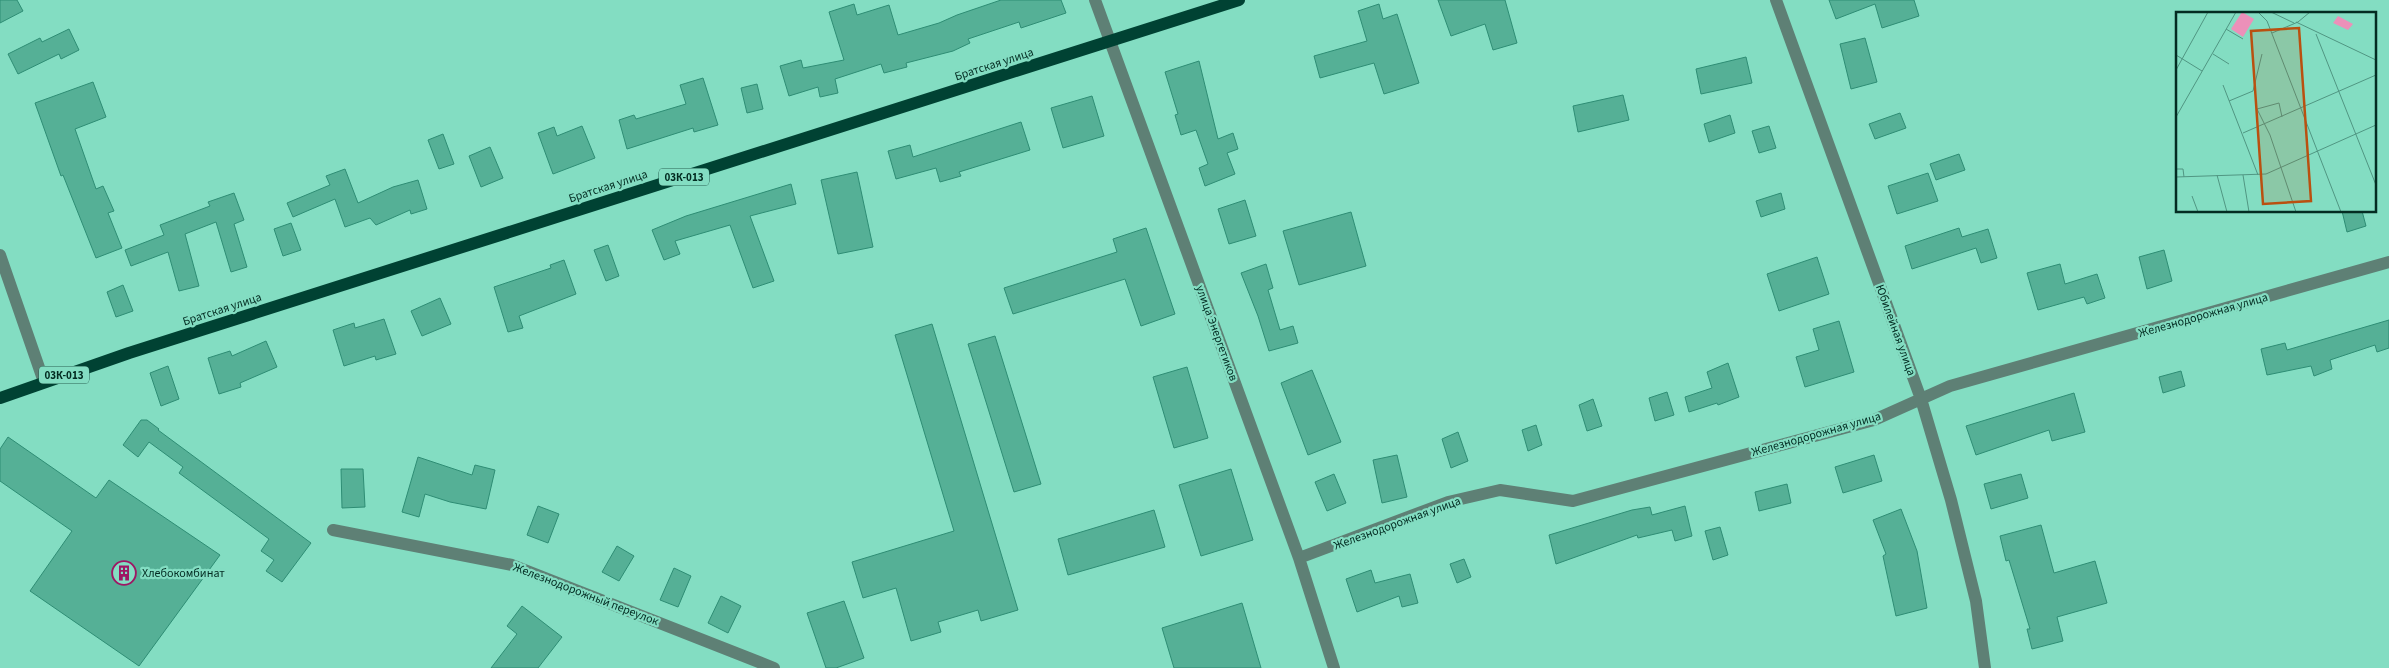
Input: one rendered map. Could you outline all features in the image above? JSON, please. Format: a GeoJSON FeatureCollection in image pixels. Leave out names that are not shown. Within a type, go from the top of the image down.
{"type":"FeatureCollection","features":[{"type":"Feature","properties":{"kind":"main road","name":"Братская улица"},"geometry":{"type":"LineString","coordinates":[[44,382],[129,353],[1239,0]]}},
{"type":"Feature","properties":{"kind":"main road","name":"03К-013"},"geometry":{"type":"LineString","coordinates":[[0,398],[44,382]]}},
{"type":"Feature","properties":{"kind":"street","name":"улица Энергетиков"},"geometry":{"type":"LineString","coordinates":[[1095,0],[1299,558],[1334,668]]}},
{"type":"Feature","properties":{"kind":"street","name":"Юбилейная улица"},"geometry":{"type":"LineString","coordinates":[[1776,0],[1922,399],[1951,500],[1976,601],[1985,668]]}},
{"type":"Feature","properties":{"kind":"street"},"geometry":{"type":"LineString","coordinates":[[0,255],[44,382]]}},
{"type":"Feature","properties":{"kind":"street","name":"Железнодорожная улица"},"geometry":{"type":"LineString","coordinates":[[1299,558],[1448,502],[1500,490],[1573,501],[1874,420],[1950,386],[2389,262]]}},
{"type":"Feature","properties":{"kind":"street","name":"Железнодорожный переулок"},"geometry":{"type":"LineString","coordinates":[[333,530],[512,564],[774,668]]}},
{"type":"Feature","properties":{"kind":"building"},"geometry":{"type":"Polygon","coordinates":[[[0,0],[17,0],[23,11],[0,23],[0,0]]]}},
{"type":"Feature","properties":{"kind":"building"},"geometry":{"type":"Polygon","coordinates":[[[1001,0],[1061,0],[1066,13],[1021,28],[1019,22],[968,39],[970,43],[953,51],[906,63],[907,67],[884,73],[881,64],[835,79],[838,93],[820,97],[818,87],[789,96],[780,66],[801,60],[803,68],[844,60],[829,12],[854,4],[857,15],[889,5],[898,35],[939,23],[1001,0]]]}},
{"type":"Feature","properties":{"kind":"building"},"geometry":{"type":"Polygon","coordinates":[[[1438,0],[1505,0],[1517,43],[1493,50],[1485,24],[1451,36],[1438,0]]]}},
{"type":"Feature","properties":{"kind":"building"},"geometry":{"type":"Polygon","coordinates":[[[1829,0],[1914,0],[1919,16],[1882,28],[1875,4],[1836,19],[1829,0]]]}},
{"type":"Feature","properties":{"kind":"building"},"geometry":{"type":"Polygon","coordinates":[[[1379,4],[1383,19],[1397,14],[1419,83],[1384,94],[1374,63],[1320,78],[1314,56],[1367,41],[1358,11],[1379,4]]]}},
{"type":"Feature","properties":{"kind":"building"},"geometry":{"type":"Polygon","coordinates":[[[69,29],[79,50],[61,59],[59,54],[18,74],[8,54],[40,38],[42,42],[69,29]]]}},
{"type":"Feature","properties":{"kind":"building"},"geometry":{"type":"Polygon","coordinates":[[[1865,38],[1877,82],[1851,89],[1840,44],[1865,38]]]}},
{"type":"Feature","properties":{"kind":"building"},"geometry":{"type":"Polygon","coordinates":[[[1746,57],[1752,83],[1701,94],[1696,69],[1746,57]]]}},
{"type":"Feature","properties":{"kind":"building"},"geometry":{"type":"Polygon","coordinates":[[[1199,61],[1218,139],[1233,133],[1238,149],[1227,153],[1235,174],[1205,186],[1199,168],[1208,164],[1196,130],[1181,135],[1175,115],[1178,114],[1165,72],[1199,61]]]}},
{"type":"Feature","properties":{"kind":"building"},"geometry":{"type":"Polygon","coordinates":[[[703,78],[718,125],[694,132],[693,128],[627,149],[619,120],[634,115],[636,119],[686,104],[680,85],[703,78]]]}},
{"type":"Feature","properties":{"kind":"building"},"geometry":{"type":"Polygon","coordinates":[[[93,82],[106,117],[75,129],[96,189],[103,186],[114,211],[108,213],[122,248],[96,258],[63,175],[61,176],[35,103],[93,82]]]}},
{"type":"Feature","properties":{"kind":"building"},"geometry":{"type":"Polygon","coordinates":[[[757,84],[763,109],[747,113],[741,88],[757,84]]]}},
{"type":"Feature","properties":{"kind":"building"},"geometry":{"type":"Polygon","coordinates":[[[1623,95],[1629,120],[1578,132],[1573,106],[1623,95]]]}},
{"type":"Feature","properties":{"kind":"building"},"geometry":{"type":"Polygon","coordinates":[[[1092,96],[1104,136],[1063,148],[1051,108],[1092,96]]]}},
{"type":"Feature","properties":{"kind":"building"},"geometry":{"type":"Polygon","coordinates":[[[1900,113],[1906,128],[1875,139],[1869,124],[1900,113]]]}},
{"type":"Feature","properties":{"kind":"building"},"geometry":{"type":"Polygon","coordinates":[[[1730,115],[1735,133],[1709,142],[1704,124],[1730,115]]]}},
{"type":"Feature","properties":{"kind":"building"},"geometry":{"type":"Polygon","coordinates":[[[1021,122],[1030,150],[959,172],[961,176],[940,182],[936,168],[896,179],[888,151],[910,145],[913,157],[1021,122]]]}},
{"type":"Feature","properties":{"kind":"building"},"geometry":{"type":"Polygon","coordinates":[[[582,126],[595,158],[553,174],[538,133],[554,127],[557,136],[582,126]]]}},
{"type":"Feature","properties":{"kind":"building"},"geometry":{"type":"Polygon","coordinates":[[[1769,126],[1776,148],[1759,153],[1752,131],[1769,126]]]}},
{"type":"Feature","properties":{"kind":"building"},"geometry":{"type":"Polygon","coordinates":[[[443,134],[454,164],[439,169],[428,140],[443,134]]]}},
{"type":"Feature","properties":{"kind":"building"},"geometry":{"type":"Polygon","coordinates":[[[490,147],[503,178],[481,187],[469,156],[490,147]]]}},
{"type":"Feature","properties":{"kind":"building"},"geometry":{"type":"Polygon","coordinates":[[[1959,154],[1965,170],[1936,180],[1930,164],[1959,154]]]}},
{"type":"Feature","properties":{"kind":"building"},"geometry":{"type":"Polygon","coordinates":[[[345,169],[358,203],[393,187],[418,180],[427,209],[411,214],[410,210],[376,225],[370,218],[345,227],[335,199],[293,217],[287,203],[330,185],[326,176],[345,169]]]}},
{"type":"Feature","properties":{"kind":"building"},"geometry":{"type":"Polygon","coordinates":[[[857,172],[873,247],[838,254],[821,180],[857,172]]]}},
{"type":"Feature","properties":{"kind":"building"},"geometry":{"type":"Polygon","coordinates":[[[1928,173],[1938,201],[1897,214],[1888,186],[1928,173]]]}},
{"type":"Feature","properties":{"kind":"building"},"geometry":{"type":"Polygon","coordinates":[[[791,184],[796,204],[750,216],[774,281],[753,288],[730,225],[675,241],[680,254],[664,260],[652,230],[686,216],[791,184]]]}},
{"type":"Feature","properties":{"kind":"building"},"geometry":{"type":"Polygon","coordinates":[[[234,193],[244,220],[234,224],[247,267],[231,272],[216,222],[185,234],[199,286],[179,291],[168,252],[131,266],[125,250],[164,235],[160,225],[210,206],[208,202],[234,193]]]}},
{"type":"Feature","properties":{"kind":"building"},"geometry":{"type":"Polygon","coordinates":[[[1781,193],[1785,209],[1761,217],[1756,201],[1781,193]]]}},
{"type":"Feature","properties":{"kind":"building"},"geometry":{"type":"Polygon","coordinates":[[[1245,200],[1256,236],[1229,244],[1218,209],[1245,200]]]}},
{"type":"Feature","properties":{"kind":"building"},"geometry":{"type":"Polygon","coordinates":[[[1351,212],[1366,266],[1299,285],[1283,231],[1351,212]]]}},
{"type":"Feature","properties":{"kind":"building"},"geometry":{"type":"Polygon","coordinates":[[[2342,212],[2362,212],[2366,226],[2347,232],[2342,212]]]}},
{"type":"Feature","properties":{"kind":"building"},"geometry":{"type":"Polygon","coordinates":[[[291,223],[301,250],[283,256],[274,229],[291,223]]]}},
{"type":"Feature","properties":{"kind":"building"},"geometry":{"type":"Polygon","coordinates":[[[1146,228],[1175,314],[1141,326],[1125,279],[1013,314],[1004,288],[1117,252],[1113,239],[1146,228]]]}},
{"type":"Feature","properties":{"kind":"building"},"geometry":{"type":"Polygon","coordinates":[[[1959,228],[1962,237],[1988,229],[1997,258],[1981,263],[1976,248],[1912,269],[1905,246],[1959,228]]]}},
{"type":"Feature","properties":{"kind":"building"},"geometry":{"type":"Polygon","coordinates":[[[608,245],[619,276],[606,281],[594,250],[608,245]]]}},
{"type":"Feature","properties":{"kind":"building"},"geometry":{"type":"Polygon","coordinates":[[[2164,250],[2172,281],[2147,289],[2139,257],[2164,250]]]}},
{"type":"Feature","properties":{"kind":"building"},"geometry":{"type":"Polygon","coordinates":[[[1817,257],[1829,294],[1779,311],[1767,274],[1817,257]]]}},
{"type":"Feature","properties":{"kind":"building"},"geometry":{"type":"Polygon","coordinates":[[[564,260],[576,294],[519,316],[523,328],[508,332],[494,287],[551,268],[550,265],[564,260]]]}},
{"type":"Feature","properties":{"kind":"building"},"geometry":{"type":"Polygon","coordinates":[[[1266,264],[1273,288],[1268,290],[1280,330],[1293,326],[1298,343],[1269,351],[1241,273],[1266,264]]]}},
{"type":"Feature","properties":{"kind":"building"},"geometry":{"type":"Polygon","coordinates":[[[2060,264],[2065,284],[2097,274],[2105,298],[2087,304],[2084,297],[2038,310],[2027,273],[2060,264]]]}},
{"type":"Feature","properties":{"kind":"building"},"geometry":{"type":"Polygon","coordinates":[[[123,285],[133,311],[116,317],[107,292],[123,285]]]}},
{"type":"Feature","properties":{"kind":"building"},"geometry":{"type":"Polygon","coordinates":[[[440,298],[451,324],[422,336],[411,311],[440,298]]]}},
{"type":"Feature","properties":{"kind":"building"},"geometry":{"type":"Polygon","coordinates":[[[384,319],[396,354],[376,360],[375,356],[344,366],[333,330],[354,323],[355,328],[384,319]]]}},
{"type":"Feature","properties":{"kind":"building"},"geometry":{"type":"Polygon","coordinates":[[[2389,320],[2389,348],[2377,352],[2375,345],[2330,360],[2332,369],[2314,376],[2311,366],[2267,375],[2261,349],[2285,343],[2287,350],[2389,320]]]}},
{"type":"Feature","properties":{"kind":"building"},"geometry":{"type":"Polygon","coordinates":[[[1839,321],[1854,372],[1805,387],[1796,357],[1819,350],[1813,329],[1839,321]]]}},
{"type":"Feature","properties":{"kind":"building"},"geometry":{"type":"Polygon","coordinates":[[[932,324],[1018,610],[981,621],[978,610],[938,622],[941,632],[911,641],[896,588],[863,598],[852,562],[954,531],[895,335],[932,324]]]}},
{"type":"Feature","properties":{"kind":"building"},"geometry":{"type":"Polygon","coordinates":[[[995,336],[1041,484],[1014,492],[968,344],[995,336]]]}},
{"type":"Feature","properties":{"kind":"building"},"geometry":{"type":"Polygon","coordinates":[[[266,341],[277,367],[240,383],[241,387],[219,394],[208,358],[230,351],[232,356],[266,341]]]}},
{"type":"Feature","properties":{"kind":"building"},"geometry":{"type":"Polygon","coordinates":[[[1728,363],[1739,397],[1718,405],[1717,403],[1689,412],[1685,397],[1712,388],[1707,372],[1728,363]]]}},
{"type":"Feature","properties":{"kind":"building"},"geometry":{"type":"Polygon","coordinates":[[[168,366],[179,399],[161,406],[150,373],[168,366]]]}},
{"type":"Feature","properties":{"kind":"building"},"geometry":{"type":"Polygon","coordinates":[[[1187,367],[1208,438],[1174,448],[1153,377],[1187,367]]]}},
{"type":"Feature","properties":{"kind":"building"},"geometry":{"type":"Polygon","coordinates":[[[1312,370],[1341,442],[1308,455],[1281,383],[1312,370]]]}},
{"type":"Feature","properties":{"kind":"building"},"geometry":{"type":"Polygon","coordinates":[[[2181,371],[2185,386],[2163,393],[2159,377],[2181,371]]]}},
{"type":"Feature","properties":{"kind":"building"},"geometry":{"type":"Polygon","coordinates":[[[1667,392],[1674,415],[1655,421],[1649,398],[1667,392]]]}},
{"type":"Feature","properties":{"kind":"building"},"geometry":{"type":"Polygon","coordinates":[[[2074,393],[2085,432],[2052,441],[2049,430],[1976,455],[1966,426],[2074,393]]]}},
{"type":"Feature","properties":{"kind":"building"},"geometry":{"type":"Polygon","coordinates":[[[1593,399],[1602,426],[1587,431],[1579,405],[1593,399]]]}},
{"type":"Feature","properties":{"kind":"building"},"geometry":{"type":"Polygon","coordinates":[[[141,420],[147,420],[311,543],[282,582],[266,571],[274,560],[261,551],[269,539],[179,473],[183,467],[149,442],[138,457],[123,445],[141,420]]]}},
{"type":"Feature","properties":{"kind":"building"},"geometry":{"type":"Polygon","coordinates":[[[1536,425],[1542,445],[1528,451],[1522,430],[1536,425]]]}},
{"type":"Feature","properties":{"kind":"building"},"geometry":{"type":"Polygon","coordinates":[[[1458,432],[1468,461],[1451,468],[1442,439],[1458,432]]]}},
{"type":"Feature","properties":{"kind":"building","name":"Хлебокомбинат"},"geometry":{"type":"Polygon","coordinates":[[[8,437],[96,498],[109,480],[220,555],[139,666],[30,591],[72,531],[0,481],[0,449],[8,437]]]}},
{"type":"Feature","properties":{"kind":"building"},"geometry":{"type":"Polygon","coordinates":[[[1397,455],[1407,497],[1382,503],[1373,460],[1397,455]]]}},
{"type":"Feature","properties":{"kind":"building"},"geometry":{"type":"Polygon","coordinates":[[[1874,455],[1882,481],[1843,493],[1835,467],[1874,455]]]}},
{"type":"Feature","properties":{"kind":"building"},"geometry":{"type":"Polygon","coordinates":[[[418,457],[472,475],[475,465],[495,470],[486,509],[450,502],[425,494],[419,517],[402,512],[418,457]]]}},
{"type":"Feature","properties":{"kind":"building"},"geometry":{"type":"Polygon","coordinates":[[[341,469],[363,469],[365,507],[342,508],[341,469]]]}},
{"type":"Feature","properties":{"kind":"building"},"geometry":{"type":"Polygon","coordinates":[[[1231,469],[1253,540],[1201,556],[1179,485],[1231,469]]]}},
{"type":"Feature","properties":{"kind":"building"},"geometry":{"type":"Polygon","coordinates":[[[1334,474],[1346,503],[1327,511],[1315,482],[1334,474]]]}},
{"type":"Feature","properties":{"kind":"building"},"geometry":{"type":"Polygon","coordinates":[[[2021,474],[2028,498],[1991,509],[1984,484],[2021,474]]]}},
{"type":"Feature","properties":{"kind":"building"},"geometry":{"type":"Polygon","coordinates":[[[1787,484],[1791,503],[1759,511],[1755,492],[1787,484]]]}},
{"type":"Feature","properties":{"kind":"building"},"geometry":{"type":"Polygon","coordinates":[[[538,506],[559,514],[548,543],[527,535],[538,506]]]}},
{"type":"Feature","properties":{"kind":"building"},"geometry":{"type":"Polygon","coordinates":[[[1685,506],[1692,536],[1675,541],[1672,530],[1638,538],[1637,535],[1556,564],[1549,535],[1632,510],[1650,507],[1652,515],[1685,506]]]}},
{"type":"Feature","properties":{"kind":"building"},"geometry":{"type":"Polygon","coordinates":[[[1901,509],[1917,551],[1927,608],[1896,616],[1883,556],[1886,554],[1873,520],[1901,509]]]}},
{"type":"Feature","properties":{"kind":"building"},"geometry":{"type":"Polygon","coordinates":[[[1154,510],[1165,547],[1068,575],[1058,539],[1154,510]]]}},
{"type":"Feature","properties":{"kind":"building"},"geometry":{"type":"Polygon","coordinates":[[[2041,525],[2054,573],[2095,561],[2107,603],[2057,617],[2063,641],[2032,649],[2027,629],[2030,629],[2009,560],[2006,561],[2000,536],[2041,525]]]}},
{"type":"Feature","properties":{"kind":"building"},"geometry":{"type":"Polygon","coordinates":[[[1720,527],[1728,555],[1713,560],[1705,531],[1720,527]]]}},
{"type":"Feature","properties":{"kind":"building"},"geometry":{"type":"Polygon","coordinates":[[[617,546],[634,556],[619,581],[602,572],[617,546]]]}},
{"type":"Feature","properties":{"kind":"building"},"geometry":{"type":"Polygon","coordinates":[[[1464,559],[1471,577],[1457,583],[1450,564],[1464,559]]]}},
{"type":"Feature","properties":{"kind":"building"},"geometry":{"type":"Polygon","coordinates":[[[674,568],[691,576],[678,607],[660,600],[674,568]]]}},
{"type":"Feature","properties":{"kind":"building"},"geometry":{"type":"Polygon","coordinates":[[[1371,570],[1375,583],[1410,574],[1418,603],[1402,607],[1399,596],[1357,612],[1346,579],[1371,570]]]}},
{"type":"Feature","properties":{"kind":"building"},"geometry":{"type":"Polygon","coordinates":[[[721,596],[741,606],[728,633],[708,623],[721,596]]]}},
{"type":"Feature","properties":{"kind":"building"},"geometry":{"type":"Polygon","coordinates":[[[844,601],[864,658],[836,668],[826,668],[807,613],[844,601]]]}},
{"type":"Feature","properties":{"kind":"building"},"geometry":{"type":"Polygon","coordinates":[[[1242,603],[1261,668],[1174,668],[1162,628],[1242,603]]]}},
{"type":"Feature","properties":{"kind":"building"},"geometry":{"type":"Polygon","coordinates":[[[522,606],[562,637],[538,668],[491,668],[517,634],[507,626],[522,606]]]}},
{"type":"Feature","properties":{"kind":"place","name":"Хлебокомбинат"},"geometry":{"type":"Point","coordinates":[124,573]}}]}
